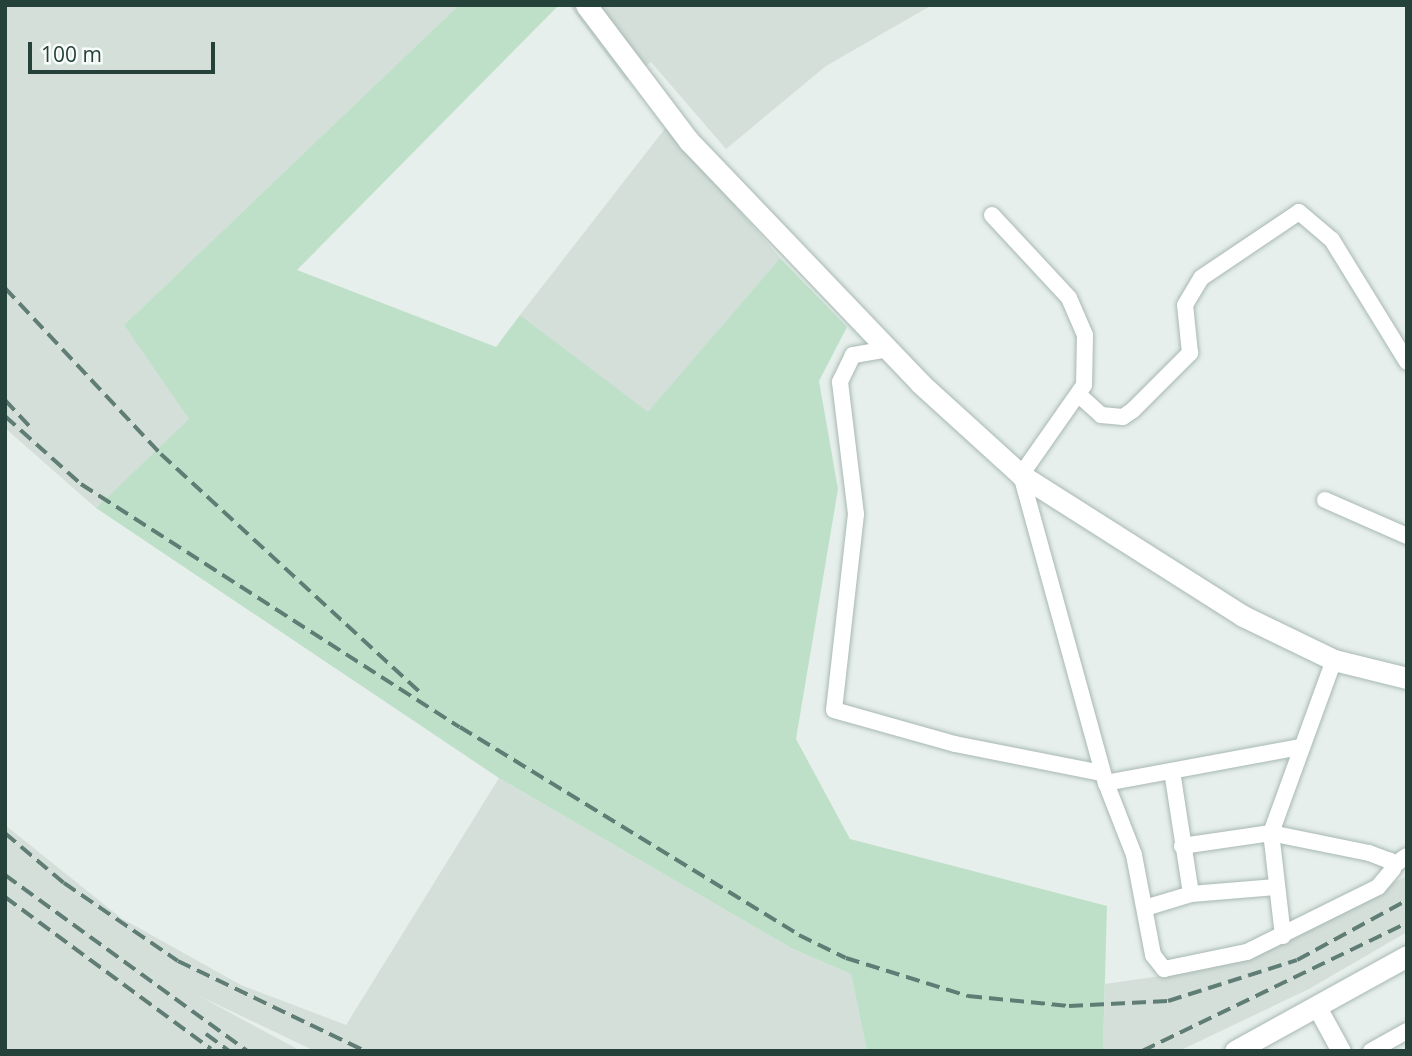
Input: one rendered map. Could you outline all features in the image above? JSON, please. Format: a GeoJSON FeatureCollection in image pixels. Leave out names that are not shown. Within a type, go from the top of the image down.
{"type":"FeatureCollection","features":[{"type":"Feature","properties":{"kind":"main road"},"geometry":{"type":"LineString","coordinates":[[586,5],[689,141],[888,349],[1021,475],[1232,610],[1334,660],[1407,678]]}},
{"type":"Feature","properties":{"kind":"main road"},"geometry":{"type":"LineString","coordinates":[[1246,1048],[1407,956]]}},
{"type":"Feature","properties":{"kind":"street"},"geometry":{"type":"LineString","coordinates":[[1079,395],[1101,415],[1123,417],[1133,410],[1190,353],[1185,305],[1201,278],[1299,212],[1332,240],[1407,362]]}},
{"type":"Feature","properties":{"kind":"street"},"geometry":{"type":"LineString","coordinates":[[992,215],[1075,307],[1088,364],[1079,395],[1021,475],[1104,778],[1127,832],[1153,955],[1164,969],[1210,963],[1283,936],[1378,887],[1393,866],[1407,856]]}},
{"type":"Feature","properties":{"kind":"street"},"geometry":{"type":"LineString","coordinates":[[888,349],[853,355],[840,382],[856,514],[834,710],[955,744],[1104,778],[1172,771],[1300,747]]}},
{"type":"Feature","properties":{"kind":"street"},"geometry":{"type":"LineString","coordinates":[[1325,500],[1407,536]]}},
{"type":"Feature","properties":{"kind":"street"},"geometry":{"type":"LineString","coordinates":[[1283,936],[1271,833],[1300,747],[1334,660]]}},
{"type":"Feature","properties":{"kind":"street"},"geometry":{"type":"LineString","coordinates":[[1172,771],[1191,894]]}},
{"type":"Feature","properties":{"kind":"street"},"geometry":{"type":"LineString","coordinates":[[1182,846],[1271,833],[1369,853],[1393,866]]}},
{"type":"Feature","properties":{"kind":"street"},"geometry":{"type":"LineString","coordinates":[[1145,908],[1191,894],[1276,887]]}},
{"type":"Feature","properties":{"kind":"street"},"geometry":{"type":"LineString","coordinates":[[1317,1007],[1341,1051]]}},
{"type":"Feature","properties":{"kind":"street"},"geometry":{"type":"LineString","coordinates":[[1371,1051],[1407,1031]]}},
{"type":"Feature","properties":{"kind":"shaded area"},"geometry":{"type":"Polygon","coordinates":[[[5,5],[459,5],[124,325],[190,419],[96,508],[5,428],[5,5]]]}},
{"type":"Feature","properties":{"kind":"shaded area"},"geometry":{"type":"Polygon","coordinates":[[[569,5],[932,5],[826,66],[726,149],[651,62],[626,81],[569,5]]]}},
{"type":"Feature","properties":{"kind":"shaded area"},"geometry":{"type":"Polygon","coordinates":[[[667,126],[780,258],[648,413],[520,315],[667,126]]]}},
{"type":"Feature","properties":{"kind":"shaded area"},"geometry":{"type":"Polygon","coordinates":[[[499,778],[793,949],[851,974],[867,1051],[315,1051],[199,996],[301,1051],[5,1051],[5,825],[121,918],[241,985],[346,1025],[499,778]]]}},
{"type":"Feature","properties":{"kind":"shaded area"},"geometry":{"type":"Polygon","coordinates":[[[1407,876],[1407,932],[1309,989],[1179,1051],[1097,1051],[1103,1049],[1105,984],[1209,969],[1407,876]]]}},
{"type":"Feature","properties":{"kind":"green space"},"geometry":{"type":"Polygon","coordinates":[[[459,5],[559,5],[297,270],[496,347],[520,315],[648,412],[780,258],[847,327],[819,381],[838,489],[796,739],[850,839],[1107,906],[1103,1049],[867,1051],[851,974],[793,949],[499,778],[96,508],[189,419],[124,325],[459,5]]]}},
{"type":"Feature","properties":{"kind":"railway"},"geometry":{"type":"LineString","coordinates":[[5,288],[161,454],[420,692]]}},
{"type":"Feature","properties":{"kind":"railway"},"geometry":{"type":"LineString","coordinates":[[5,400],[30,427]]}},
{"type":"Feature","properties":{"kind":"railway"},"geometry":{"type":"LineString","coordinates":[[5,416],[81,484],[460,727],[799,935],[846,958],[968,996],[1069,1006],[1168,1001],[1297,960],[1407,900]]}},
{"type":"Feature","properties":{"kind":"railway"},"geometry":{"type":"LineString","coordinates":[[5,833],[64,883],[178,961],[365,1051]]}},
{"type":"Feature","properties":{"kind":"railway"},"geometry":{"type":"LineString","coordinates":[[5,875],[247,1051]]}},
{"type":"Feature","properties":{"kind":"railway"},"geometry":{"type":"LineString","coordinates":[[5,897],[211,1049]]}},
{"type":"Feature","properties":{"kind":"railway"},"geometry":{"type":"LineString","coordinates":[[1142,1051],[1407,923]]}},
{"type":"Feature","properties":{"kind":"railway"},"geometry":{"type":"LineString","coordinates":[[206,1034],[229,1051]]}}]}
